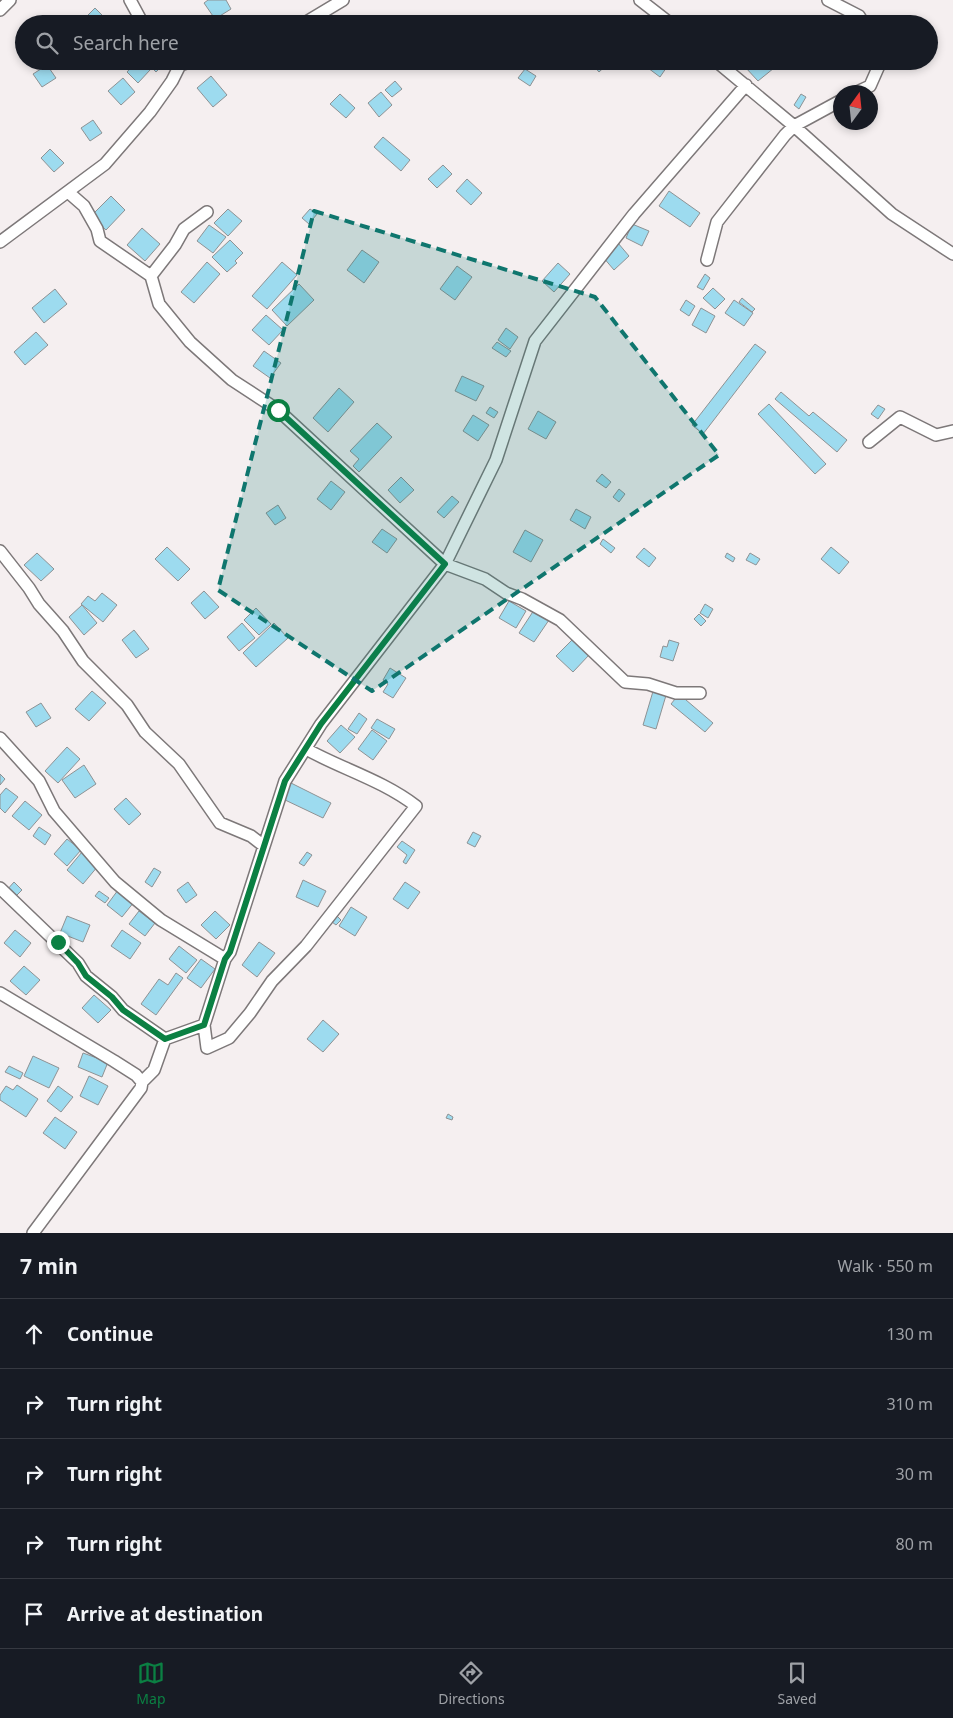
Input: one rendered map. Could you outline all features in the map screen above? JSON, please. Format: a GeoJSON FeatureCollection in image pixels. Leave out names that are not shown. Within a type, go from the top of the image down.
{"type":"FeatureCollection","features":[{"type":"Feature","properties":{"kind":"street"},"geometry":{"type":"LineString","coordinates":[[0,10],[10,0]]}},
{"type":"Feature","properties":{"kind":"street"},"geometry":{"type":"LineString","coordinates":[[130,0],[138,15]]}},
{"type":"Feature","properties":{"kind":"street"},"geometry":{"type":"LineString","coordinates":[[317,15],[342,0]]}},
{"type":"Feature","properties":{"kind":"street"},"geometry":{"type":"LineString","coordinates":[[640,0],[659,15]]}},
{"type":"Feature","properties":{"kind":"street"},"geometry":{"type":"LineString","coordinates":[[828,0],[857,15]]}},
{"type":"Feature","properties":{"kind":"street"},"geometry":{"type":"LineString","coordinates":[[0,242],[105,164],[150,112],[172,81],[177,70]]}},
{"type":"Feature","properties":{"kind":"street"},"geometry":{"type":"LineString","coordinates":[[727,70],[794,126],[892,214],[953,254]]}},
{"type":"Feature","properties":{"kind":"street"},"geometry":{"type":"LineString","coordinates":[[870,85],[877,70]]}},
{"type":"Feature","properties":{"kind":"street"},"geometry":{"type":"LineString","coordinates":[[306,748],[327,760],[401,794],[416,806],[306,946],[272,981],[250,1013],[229,1038],[207,1048],[204,1025],[225,959],[230,952],[285,781],[321,724],[445,564],[496,460],[536,338],[634,214],[746,86]]}},
{"type":"Feature","properties":{"kind":"street"},"geometry":{"type":"LineString","coordinates":[[706,260],[717,222],[794,126],[833,105]]}},
{"type":"Feature","properties":{"kind":"street"},"geometry":{"type":"LineString","coordinates":[[68,192],[84,206],[100,240],[151,276],[159,304],[190,342],[232,380],[278,410],[445,564],[485,579],[506,593],[522,599],[560,620],[625,682],[648,684],[676,693],[700,693]]}},
{"type":"Feature","properties":{"kind":"street"},"geometry":{"type":"LineString","coordinates":[[151,276],[175,245],[184,229],[207,212]]}},
{"type":"Feature","properties":{"kind":"street"},"geometry":{"type":"LineString","coordinates":[[869,442],[900,417],[936,435],[953,431]]}},
{"type":"Feature","properties":{"kind":"street"},"geometry":{"type":"LineString","coordinates":[[0,551],[83,661],[127,705],[145,732],[179,764],[220,823],[251,836],[264,846]]}},
{"type":"Feature","properties":{"kind":"street"},"geometry":{"type":"LineString","coordinates":[[0,738],[39,781],[54,812],[115,882],[161,920],[225,959]]}},
{"type":"Feature","properties":{"kind":"street"},"geometry":{"type":"LineString","coordinates":[[0,888],[78,963],[86,976],[112,997],[123,1010],[165,1039]]}},
{"type":"Feature","properties":{"kind":"street"},"geometry":{"type":"LineString","coordinates":[[0,993],[114,1061],[136,1075],[142,1082]]}},
{"type":"Feature","properties":{"kind":"street"},"geometry":{"type":"LineString","coordinates":[[165,1039],[204,1025]]}},
{"type":"Feature","properties":{"kind":"street"},"geometry":{"type":"LineString","coordinates":[[33,1233],[141,1088],[142,1082],[154,1070],[165,1039]]}},
{"type":"Feature","properties":{"kind":"highlighted area"},"geometry":{"type":"Polygon","coordinates":[[[314,211],[595,297],[719,455],[372,691],[218,590],[314,211]]]}},
{"type":"Feature","properties":{"kind":"building"},"geometry":{"type":"Polygon","coordinates":[[[208,0],[226,0],[231,9],[221,15],[212,15],[204,3],[208,0]]]}},
{"type":"Feature","properties":{"kind":"building"},"geometry":{"type":"Polygon","coordinates":[[[95,8],[102,15],[88,15],[95,8]]]}},
{"type":"Feature","properties":{"kind":"building"},"geometry":{"type":"Polygon","coordinates":[[[39,70],[50,70],[56,78],[42,87],[33,74],[39,70]]]}},
{"type":"Feature","properties":{"kind":"building"},"geometry":{"type":"Polygon","coordinates":[[[129,70],[150,70],[138,83],[127,72],[129,70]]]}},
{"type":"Feature","properties":{"kind":"building"},"geometry":{"type":"Polygon","coordinates":[[[524,70],[536,76],[530,86],[518,78],[524,70]]]}},
{"type":"Feature","properties":{"kind":"building"},"geometry":{"type":"Polygon","coordinates":[[[651,70],[665,70],[660,77],[651,70]]]}},
{"type":"Feature","properties":{"kind":"building"},"geometry":{"type":"Polygon","coordinates":[[[748,70],[772,70],[758,81],[748,70]]]}},
{"type":"Feature","properties":{"kind":"building"},"geometry":{"type":"Polygon","coordinates":[[[211,76],[227,95],[213,107],[197,88],[211,76]]]}},
{"type":"Feature","properties":{"kind":"building"},"geometry":{"type":"Polygon","coordinates":[[[123,78],[135,92],[121,105],[108,91],[123,78]]]}},
{"type":"Feature","properties":{"kind":"building"},"geometry":{"type":"Polygon","coordinates":[[[395,81],[402,89],[392,97],[385,90],[395,81]]]}},
{"type":"Feature","properties":{"kind":"building"},"geometry":{"type":"Polygon","coordinates":[[[381,92],[392,105],[379,117],[368,103],[381,92]]]}},
{"type":"Feature","properties":{"kind":"building"},"geometry":{"type":"Polygon","coordinates":[[[340,94],[355,108],[346,118],[330,104],[340,94]]]}},
{"type":"Feature","properties":{"kind":"building"},"geometry":{"type":"Polygon","coordinates":[[[801,94],[806,97],[799,109],[794,105],[801,94]]]}},
{"type":"Feature","properties":{"kind":"building"},"geometry":{"type":"Polygon","coordinates":[[[93,120],[102,133],[90,141],[81,128],[93,120]]]}},
{"type":"Feature","properties":{"kind":"building"},"geometry":{"type":"Polygon","coordinates":[[[383,137],[410,160],[401,171],[374,147],[383,137]]]}},
{"type":"Feature","properties":{"kind":"building"},"geometry":{"type":"Polygon","coordinates":[[[50,149],[64,163],[54,172],[41,158],[50,149]]]}},
{"type":"Feature","properties":{"kind":"building"},"geometry":{"type":"Polygon","coordinates":[[[443,165],[452,174],[437,188],[428,179],[443,165]]]}},
{"type":"Feature","properties":{"kind":"building"},"geometry":{"type":"Polygon","coordinates":[[[467,179],[482,193],[471,205],[456,191],[467,179]]]}},
{"type":"Feature","properties":{"kind":"building"},"geometry":{"type":"Polygon","coordinates":[[[669,191],[700,213],[690,227],[659,206],[669,191]]]}},
{"type":"Feature","properties":{"kind":"building"},"geometry":{"type":"Polygon","coordinates":[[[111,196],[125,210],[106,230],[91,216],[111,196]]]}},
{"type":"Feature","properties":{"kind":"building"},"geometry":{"type":"Polygon","coordinates":[[[228,209],[242,221],[228,236],[214,223],[228,209]]]}},
{"type":"Feature","properties":{"kind":"building"},"geometry":{"type":"Polygon","coordinates":[[[310,209],[317,214],[309,224],[302,218],[310,209]]]}},
{"type":"Feature","properties":{"kind":"building"},"geometry":{"type":"Polygon","coordinates":[[[632,224],[649,231],[642,246],[626,238],[632,224]]]}},
{"type":"Feature","properties":{"kind":"building"},"geometry":{"type":"Polygon","coordinates":[[[209,225],[226,237],[213,253],[197,241],[209,225]]]}},
{"type":"Feature","properties":{"kind":"building"},"geometry":{"type":"Polygon","coordinates":[[[142,228],[160,244],[145,261],[127,245],[142,228]]]}},
{"type":"Feature","properties":{"kind":"building"},"geometry":{"type":"Polygon","coordinates":[[[230,240],[243,253],[235,261],[237,263],[227,272],[212,257],[230,240]]]}},
{"type":"Feature","properties":{"kind":"building"},"geometry":{"type":"Polygon","coordinates":[[[618,243],[629,256],[614,270],[603,257],[618,243]]]}},
{"type":"Feature","properties":{"kind":"building"},"geometry":{"type":"Polygon","coordinates":[[[362,250],[379,262],[364,283],[347,270],[362,250]]]}},
{"type":"Feature","properties":{"kind":"building"},"geometry":{"type":"Polygon","coordinates":[[[207,262],[220,274],[194,303],[181,292],[207,262]]]}},
{"type":"Feature","properties":{"kind":"building"},"geometry":{"type":"Polygon","coordinates":[[[282,262],[297,275],[267,309],[252,296],[282,262]]]}},
{"type":"Feature","properties":{"kind":"building"},"geometry":{"type":"Polygon","coordinates":[[[558,263],[570,274],[554,292],[542,281],[558,263]]]}},
{"type":"Feature","properties":{"kind":"building"},"geometry":{"type":"Polygon","coordinates":[[[457,266],[472,277],[455,300],[440,289],[457,266]]]}},
{"type":"Feature","properties":{"kind":"building"},"geometry":{"type":"Polygon","coordinates":[[[705,274],[710,278],[703,290],[697,287],[705,274]]]}},
{"type":"Feature","properties":{"kind":"building"},"geometry":{"type":"Polygon","coordinates":[[[299,284],[314,300],[287,326],[272,310],[299,284]]]}},
{"type":"Feature","properties":{"kind":"building"},"geometry":{"type":"Polygon","coordinates":[[[713,288],[725,299],[715,309],[703,298],[713,288]]]}},
{"type":"Feature","properties":{"kind":"building"},"geometry":{"type":"Polygon","coordinates":[[[55,289],[67,304],[44,323],[32,308],[55,289]]]}},
{"type":"Feature","properties":{"kind":"building"},"geometry":{"type":"Polygon","coordinates":[[[742,298],[755,309],[752,312],[739,302],[742,298]]]}},
{"type":"Feature","properties":{"kind":"building"},"geometry":{"type":"Polygon","coordinates":[[[686,300],[695,306],[689,316],[680,310],[686,300]]]}},
{"type":"Feature","properties":{"kind":"building"},"geometry":{"type":"Polygon","coordinates":[[[734,300],[753,313],[744,326],[725,313],[734,300]]]}},
{"type":"Feature","properties":{"kind":"building"},"geometry":{"type":"Polygon","coordinates":[[[701,308],[715,316],[706,333],[692,325],[701,308]]]}},
{"type":"Feature","properties":{"kind":"building"},"geometry":{"type":"Polygon","coordinates":[[[266,315],[283,330],[269,345],[252,330],[266,315]]]}},
{"type":"Feature","properties":{"kind":"building"},"geometry":{"type":"Polygon","coordinates":[[[506,328],[518,337],[510,349],[498,340],[506,328]]]}},
{"type":"Feature","properties":{"kind":"building"},"geometry":{"type":"Polygon","coordinates":[[[36,332],[48,345],[25,365],[14,352],[36,332]]]}},
{"type":"Feature","properties":{"kind":"building"},"geometry":{"type":"Polygon","coordinates":[[[497,342],[511,351],[506,357],[492,348],[497,342]]]}},
{"type":"Feature","properties":{"kind":"building"},"geometry":{"type":"Polygon","coordinates":[[[755,344],[766,352],[703,434],[692,425],[755,344]]]}},
{"type":"Feature","properties":{"kind":"building"},"geometry":{"type":"Polygon","coordinates":[[[264,351],[281,363],[270,378],[253,366],[264,351]]]}},
{"type":"Feature","properties":{"kind":"building"},"geometry":{"type":"Polygon","coordinates":[[[462,376],[484,386],[476,401],[455,391],[462,376]]]}},
{"type":"Feature","properties":{"kind":"building"},"geometry":{"type":"Polygon","coordinates":[[[339,388],[354,402],[328,432],[313,418],[339,388]]]}},
{"type":"Feature","properties":{"kind":"building"},"geometry":{"type":"Polygon","coordinates":[[[781,392],[809,416],[813,412],[847,440],[837,452],[775,399],[781,392]]]}},
{"type":"Feature","properties":{"kind":"building"},"geometry":{"type":"Polygon","coordinates":[[[769,404],[826,464],[815,474],[758,414],[769,404]]]}},
{"type":"Feature","properties":{"kind":"building"},"geometry":{"type":"Polygon","coordinates":[[[878,405],[885,409],[878,419],[871,414],[878,405]]]}},
{"type":"Feature","properties":{"kind":"building"},"geometry":{"type":"Polygon","coordinates":[[[490,407],[498,412],[494,418],[486,413],[490,407]]]}},
{"type":"Feature","properties":{"kind":"building"},"geometry":{"type":"Polygon","coordinates":[[[538,411],[556,422],[546,439],[528,429],[538,411]]]}},
{"type":"Feature","properties":{"kind":"building"},"geometry":{"type":"Polygon","coordinates":[[[473,415],[489,425],[478,441],[463,431],[473,415]]]}},
{"type":"Feature","properties":{"kind":"building"},"geometry":{"type":"Polygon","coordinates":[[[377,423],[392,437],[359,472],[353,466],[359,459],[350,451],[377,423]]]}},
{"type":"Feature","properties":{"kind":"building"},"geometry":{"type":"Polygon","coordinates":[[[602,474],[611,482],[606,488],[596,481],[602,474]]]}},
{"type":"Feature","properties":{"kind":"building"},"geometry":{"type":"Polygon","coordinates":[[[401,477],[414,490],[400,503],[388,490],[401,477]]]}},
{"type":"Feature","properties":{"kind":"building"},"geometry":{"type":"Polygon","coordinates":[[[331,481],[345,492],[331,510],[317,499],[331,481]]]}},
{"type":"Feature","properties":{"kind":"building"},"geometry":{"type":"Polygon","coordinates":[[[619,489],[625,494],[619,502],[613,497],[619,489]]]}},
{"type":"Feature","properties":{"kind":"building"},"geometry":{"type":"Polygon","coordinates":[[[452,496],[459,502],[444,518],[437,512],[452,496]]]}},
{"type":"Feature","properties":{"kind":"building"},"geometry":{"type":"Polygon","coordinates":[[[278,505],[286,518],[275,525],[266,513],[278,505]]]}},
{"type":"Feature","properties":{"kind":"building"},"geometry":{"type":"Polygon","coordinates":[[[576,509],[591,517],[585,529],[570,520],[576,509]]]}},
{"type":"Feature","properties":{"kind":"building"},"geometry":{"type":"Polygon","coordinates":[[[382,529],[397,539],[387,553],[372,542],[382,529]]]}},
{"type":"Feature","properties":{"kind":"building"},"geometry":{"type":"Polygon","coordinates":[[[525,530],[543,540],[531,562],[513,552],[525,530]]]}},
{"type":"Feature","properties":{"kind":"building"},"geometry":{"type":"Polygon","coordinates":[[[603,539],[615,548],[611,553],[600,544],[603,539]]]}},
{"type":"Feature","properties":{"kind":"building"},"geometry":{"type":"Polygon","coordinates":[[[167,547],[190,569],[178,581],[155,559],[167,547]]]}},
{"type":"Feature","properties":{"kind":"building"},"geometry":{"type":"Polygon","coordinates":[[[831,547],[849,562],[839,574],[821,559],[831,547]]]}},
{"type":"Feature","properties":{"kind":"building"},"geometry":{"type":"Polygon","coordinates":[[[644,548],[656,558],[649,567],[636,557],[644,548]]]}},
{"type":"Feature","properties":{"kind":"building"},"geometry":{"type":"Polygon","coordinates":[[[37,553],[54,569],[41,581],[24,565],[37,553]]]}},
{"type":"Feature","properties":{"kind":"building"},"geometry":{"type":"Polygon","coordinates":[[[727,553],[735,558],[733,562],[725,557],[727,553]]]}},
{"type":"Feature","properties":{"kind":"building"},"geometry":{"type":"Polygon","coordinates":[[[750,553],[760,559],[756,565],[746,560],[750,553]]]}},
{"type":"Feature","properties":{"kind":"building"},"geometry":{"type":"Polygon","coordinates":[[[204,591],[219,607],[205,619],[191,603],[204,591]]]}},
{"type":"Feature","properties":{"kind":"building"},"geometry":{"type":"Polygon","coordinates":[[[102,593],[117,605],[103,622],[81,604],[88,596],[95,601],[102,593]]]}},
{"type":"Feature","properties":{"kind":"building"},"geometry":{"type":"Polygon","coordinates":[[[509,601],[526,611],[516,628],[499,618],[509,601]]]}},
{"type":"Feature","properties":{"kind":"building"},"geometry":{"type":"Polygon","coordinates":[[[705,604],[713,609],[708,618],[700,613],[705,604]]]}},
{"type":"Feature","properties":{"kind":"building"},"geometry":{"type":"Polygon","coordinates":[[[82,605],[97,623],[84,635],[69,617],[82,605]]]}},
{"type":"Feature","properties":{"kind":"building"},"geometry":{"type":"Polygon","coordinates":[[[256,608],[271,624],[259,635],[244,620],[256,608]]]}},
{"type":"Feature","properties":{"kind":"building"},"geometry":{"type":"Polygon","coordinates":[[[534,610],[549,620],[534,642],[519,633],[534,610]]]}},
{"type":"Feature","properties":{"kind":"building"},"geometry":{"type":"Polygon","coordinates":[[[699,614],[706,621],[701,626],[694,619],[699,614]]]}},
{"type":"Feature","properties":{"kind":"building"},"geometry":{"type":"Polygon","coordinates":[[[242,623],[255,638],[239,651],[227,637],[242,623]]]}},
{"type":"Feature","properties":{"kind":"building"},"geometry":{"type":"Polygon","coordinates":[[[274,623],[288,638],[256,667],[243,653],[274,623]]]}},
{"type":"Feature","properties":{"kind":"building"},"geometry":{"type":"Polygon","coordinates":[[[134,630],[149,649],[136,658],[122,640],[134,630]]]}},
{"type":"Feature","properties":{"kind":"building"},"geometry":{"type":"Polygon","coordinates":[[[572,640],[589,655],[573,672],[556,656],[572,640]]]}},
{"type":"Feature","properties":{"kind":"building"},"geometry":{"type":"Polygon","coordinates":[[[669,640],[679,643],[673,661],[660,657],[663,646],[667,647],[669,640]]]}},
{"type":"Feature","properties":{"kind":"building"},"geometry":{"type":"Polygon","coordinates":[[[390,668],[406,678],[393,698],[383,692],[388,684],[383,680],[390,668]]]}},
{"type":"Feature","properties":{"kind":"building"},"geometry":{"type":"Polygon","coordinates":[[[654,688],[667,692],[656,729],[643,725],[654,688]]]}},
{"type":"Feature","properties":{"kind":"building"},"geometry":{"type":"Polygon","coordinates":[[[92,691],[106,703],[89,721],[75,709],[92,691]]]}},
{"type":"Feature","properties":{"kind":"building"},"geometry":{"type":"Polygon","coordinates":[[[679,694],[713,723],[705,732],[671,704],[679,694]]]}},
{"type":"Feature","properties":{"kind":"building"},"geometry":{"type":"Polygon","coordinates":[[[41,703],[51,718],[36,727],[26,712],[41,703]]]}},
{"type":"Feature","properties":{"kind":"building"},"geometry":{"type":"Polygon","coordinates":[[[359,713],[367,719],[357,734],[348,729],[359,713]]]}},
{"type":"Feature","properties":{"kind":"building"},"geometry":{"type":"Polygon","coordinates":[[[377,719],[395,729],[389,739],[371,728],[377,719]]]}},
{"type":"Feature","properties":{"kind":"building"},"geometry":{"type":"Polygon","coordinates":[[[341,725],[355,737],[340,753],[327,741],[341,725]]]}},
{"type":"Feature","properties":{"kind":"building"},"geometry":{"type":"Polygon","coordinates":[[[372,730],[387,741],[373,760],[358,749],[372,730]]]}},
{"type":"Feature","properties":{"kind":"building"},"geometry":{"type":"Polygon","coordinates":[[[67,747],[80,759],[58,783],[45,771],[67,747]]]}},
{"type":"Feature","properties":{"kind":"building"},"geometry":{"type":"Polygon","coordinates":[[[84,765],[96,784],[75,798],[62,780],[84,765]]]}},
{"type":"Feature","properties":{"kind":"building"},"geometry":{"type":"Polygon","coordinates":[[[0,774],[5,779],[0,785],[0,774]]]}},
{"type":"Feature","properties":{"kind":"building"},"geometry":{"type":"Polygon","coordinates":[[[291,783],[331,803],[323,818],[283,799],[291,783]]]}},
{"type":"Feature","properties":{"kind":"building"},"geometry":{"type":"Polygon","coordinates":[[[6,788],[18,797],[5,813],[0,808],[0,795],[6,788]]]}},
{"type":"Feature","properties":{"kind":"building"},"geometry":{"type":"Polygon","coordinates":[[[126,798],[141,814],[129,825],[114,809],[126,798]]]}},
{"type":"Feature","properties":{"kind":"building"},"geometry":{"type":"Polygon","coordinates":[[[25,801],[42,815],[29,830],[12,816],[25,801]]]}},
{"type":"Feature","properties":{"kind":"building"},"geometry":{"type":"Polygon","coordinates":[[[39,827],[51,835],[45,845],[33,836],[39,827]]]}},
{"type":"Feature","properties":{"kind":"building"},"geometry":{"type":"Polygon","coordinates":[[[473,832],[481,836],[475,847],[467,843],[473,832]]]}},
{"type":"Feature","properties":{"kind":"building"},"geometry":{"type":"Polygon","coordinates":[[[67,839],[81,850],[67,866],[54,854],[67,839]]]}},
{"type":"Feature","properties":{"kind":"building"},"geometry":{"type":"Polygon","coordinates":[[[402,841],[415,850],[406,864],[403,862],[407,855],[397,847],[402,841]]]}},
{"type":"Feature","properties":{"kind":"building"},"geometry":{"type":"Polygon","coordinates":[[[82,852],[98,866],[83,884],[67,870],[82,852]]]}},
{"type":"Feature","properties":{"kind":"building"},"geometry":{"type":"Polygon","coordinates":[[[307,852],[312,855],[304,866],[299,863],[307,852]]]}},
{"type":"Feature","properties":{"kind":"building"},"geometry":{"type":"Polygon","coordinates":[[[154,868],[161,872],[152,887],[145,882],[154,868]]]}},
{"type":"Feature","properties":{"kind":"building"},"geometry":{"type":"Polygon","coordinates":[[[303,880],[326,891],[318,907],[296,897],[303,880]]]}},
{"type":"Feature","properties":{"kind":"building"},"geometry":{"type":"Polygon","coordinates":[[[14,882],[22,890],[14,898],[6,891],[14,882]]]}},
{"type":"Feature","properties":{"kind":"building"},"geometry":{"type":"Polygon","coordinates":[[[188,882],[197,895],[186,903],[177,890],[188,882]]]}},
{"type":"Feature","properties":{"kind":"building"},"geometry":{"type":"Polygon","coordinates":[[[405,882],[420,892],[408,909],[393,899],[405,882]]]}},
{"type":"Feature","properties":{"kind":"building"},"geometry":{"type":"Polygon","coordinates":[[[118,890],[134,902],[122,917],[107,905],[118,890]]]}},
{"type":"Feature","properties":{"kind":"building"},"geometry":{"type":"Polygon","coordinates":[[[99,891],[109,898],[105,903],[95,896],[99,891]]]}},
{"type":"Feature","properties":{"kind":"building"},"geometry":{"type":"Polygon","coordinates":[[[351,907],[367,917],[355,936],[339,926],[351,907]]]}},
{"type":"Feature","properties":{"kind":"building"},"geometry":{"type":"Polygon","coordinates":[[[139,911],[155,923],[145,936],[129,924],[139,911]]]}},
{"type":"Feature","properties":{"kind":"building"},"geometry":{"type":"Polygon","coordinates":[[[215,911],[230,925],[216,939],[201,925],[215,911]]]}},
{"type":"Feature","properties":{"kind":"building"},"geometry":{"type":"Polygon","coordinates":[[[67,916],[90,925],[83,942],[60,933],[67,916]]]}},
{"type":"Feature","properties":{"kind":"building"},"geometry":{"type":"Polygon","coordinates":[[[337,916],[341,920],[336,925],[332,922],[337,916]]]}},
{"type":"Feature","properties":{"kind":"building"},"geometry":{"type":"Polygon","coordinates":[[[15,930],[31,943],[20,957],[4,943],[15,930]]]}},
{"type":"Feature","properties":{"kind":"building"},"geometry":{"type":"Polygon","coordinates":[[[122,930],[141,943],[130,959],[111,946],[122,930]]]}},
{"type":"Feature","properties":{"kind":"building"},"geometry":{"type":"Polygon","coordinates":[[[259,942],[275,953],[257,977],[242,965],[259,942]]]}},
{"type":"Feature","properties":{"kind":"building"},"geometry":{"type":"Polygon","coordinates":[[[179,946],[197,960],[186,973],[169,959],[179,946]]]}},
{"type":"Feature","properties":{"kind":"building"},"geometry":{"type":"Polygon","coordinates":[[[201,959],[215,969],[201,988],[187,978],[201,959]]]}},
{"type":"Feature","properties":{"kind":"building"},"geometry":{"type":"Polygon","coordinates":[[[24,966],[40,980],[26,995],[10,981],[24,966]]]}},
{"type":"Feature","properties":{"kind":"building"},"geometry":{"type":"Polygon","coordinates":[[[176,973],[183,978],[156,1015],[141,1004],[159,979],[168,985],[176,973]]]}},
{"type":"Feature","properties":{"kind":"building"},"geometry":{"type":"Polygon","coordinates":[[[94,995],[111,1010],[98,1023],[82,1008],[94,995]]]}},
{"type":"Feature","properties":{"kind":"building"},"geometry":{"type":"Polygon","coordinates":[[[323,1020],[339,1034],[323,1052],[307,1039],[323,1020]]]}},
{"type":"Feature","properties":{"kind":"building"},"geometry":{"type":"Polygon","coordinates":[[[83,1053],[108,1062],[102,1077],[78,1067],[83,1053]]]}},
{"type":"Feature","properties":{"kind":"building"},"geometry":{"type":"Polygon","coordinates":[[[33,1056],[59,1068],[49,1088],[24,1076],[33,1056]]]}},
{"type":"Feature","properties":{"kind":"building"},"geometry":{"type":"Polygon","coordinates":[[[9,1066],[23,1073],[20,1079],[5,1072],[9,1066]]]}},
{"type":"Feature","properties":{"kind":"building"},"geometry":{"type":"Polygon","coordinates":[[[89,1076],[108,1086],[98,1105],[80,1096],[89,1076]]]}},
{"type":"Feature","properties":{"kind":"building"},"geometry":{"type":"Polygon","coordinates":[[[17,1085],[38,1099],[26,1117],[0,1100],[0,1095],[6,1086],[13,1090],[17,1085]]]}},
{"type":"Feature","properties":{"kind":"building"},"geometry":{"type":"Polygon","coordinates":[[[58,1086],[73,1097],[61,1112],[47,1101],[58,1086]]]}},
{"type":"Feature","properties":{"kind":"building"},"geometry":{"type":"Polygon","coordinates":[[[448,1114],[453,1117],[452,1120],[446,1118],[448,1114]]]}},
{"type":"Feature","properties":{"kind":"building"},"geometry":{"type":"Polygon","coordinates":[[[55,1117],[77,1132],[65,1149],[43,1133],[55,1117]]]}},
{"type":"Feature","properties":{"kind":"route"},"geometry":{"type":"LineString","coordinates":[[58,942],[78,963],[86,976],[112,997],[123,1010],[152,1032],[165,1039],[204,1025],[225,959],[230,952],[285,781],[321,724],[445,564],[278,410]]}}]}
